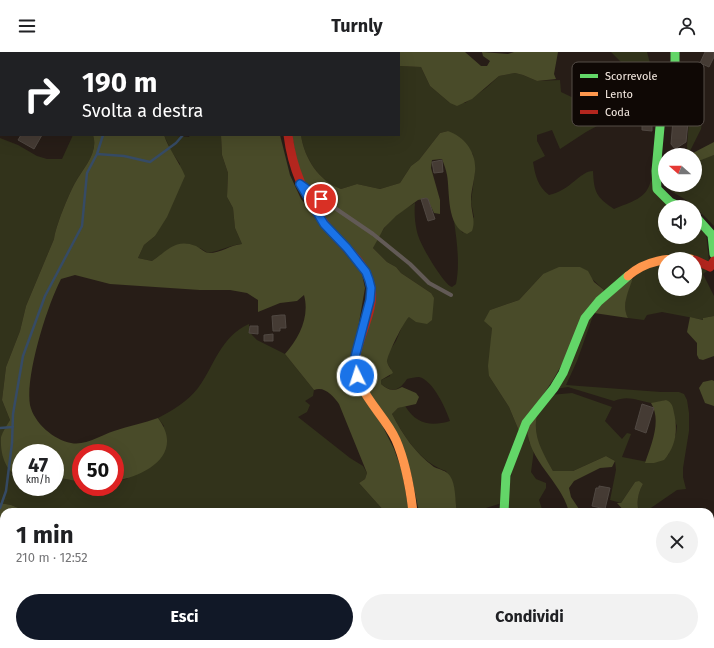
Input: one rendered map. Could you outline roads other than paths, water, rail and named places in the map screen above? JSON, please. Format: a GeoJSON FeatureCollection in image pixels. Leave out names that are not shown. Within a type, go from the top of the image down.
{"type":"FeatureCollection","features":[{"type":"Feature","properties":{"kind":"street"},"geometry":{"type":"LineString","coordinates":[[660,126],[656,171],[657,189],[668,200]]}},
{"type":"Feature","properties":{"kind":"street"},"geometry":{"type":"LineString","coordinates":[[288,136],[294,171],[300,184],[324,224],[347,248],[366,272],[369,280],[372,294],[355,357],[356,372],[361,386],[390,427],[396,440],[406,470],[412,508]]}},
{"type":"Feature","properties":{"kind":"street"},"geometry":{"type":"LineString","coordinates":[[702,224],[712,235],[714,254]]}},
{"type":"Feature","properties":{"kind":"street"},"geometry":{"type":"LineString","coordinates":[[504,508],[506,475],[526,423],[554,388],[563,373],[585,318],[599,301],[631,273],[658,260]]}},
{"type":"Feature","properties":{"kind":"street"},"geometry":{"type":"LineString","coordinates":[[702,263],[710,267],[714,261]]}},
{"type":"Feature","properties":{"kind":"lane"},"geometry":{"type":"LineString","coordinates":[[300,184],[373,234],[410,264],[430,283],[451,294]]}},
{"type":"Feature","properties":{"kind":"waterway"},"geometry":{"type":"LineString","coordinates":[[97,154],[103,136]]}},
{"type":"Feature","properties":{"kind":"waterway"},"geometry":{"type":"LineString","coordinates":[[0,508],[6,491],[12,443],[13,414],[23,356],[45,296],[82,226],[87,173],[97,154],[124,156],[150,162],[176,143],[182,136]]}},
{"type":"Feature","properties":{"kind":"waterway"},"geometry":{"type":"LineString","coordinates":[[0,428],[13,427]]}}]}
